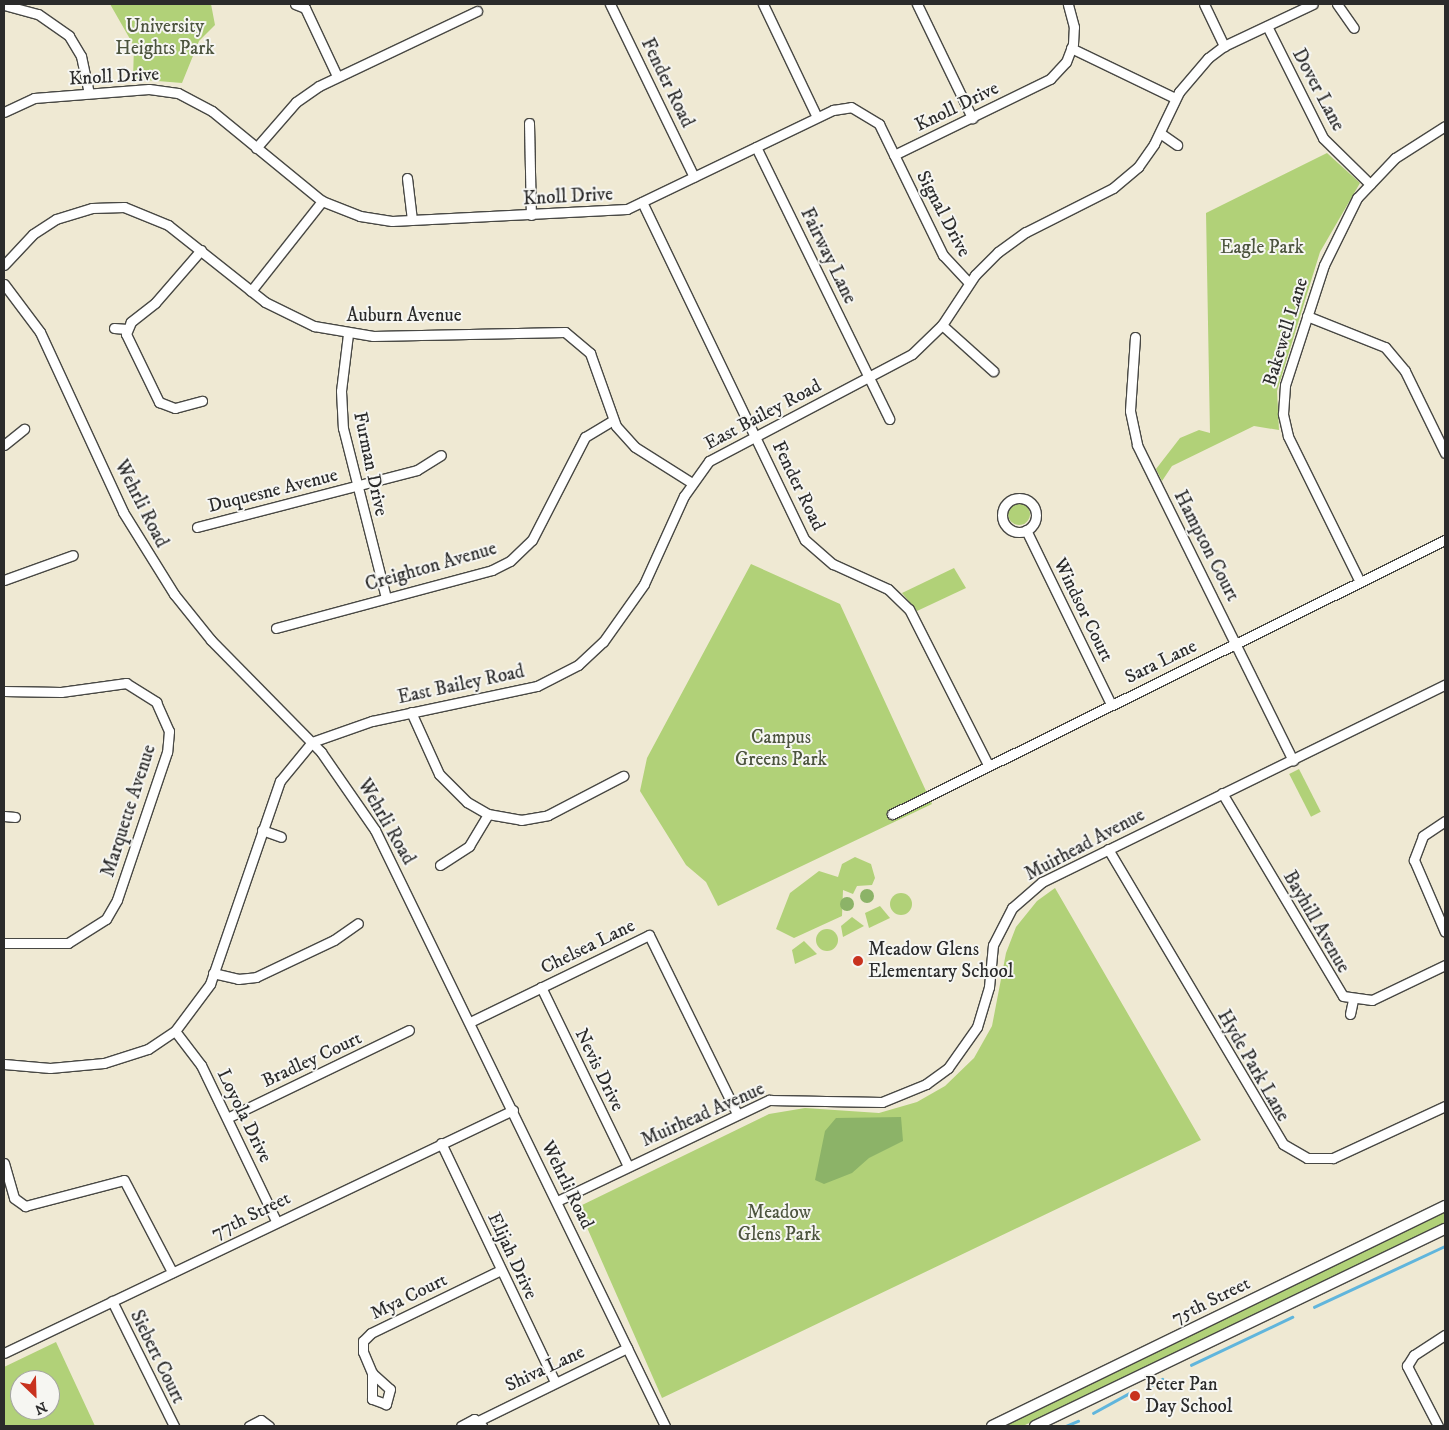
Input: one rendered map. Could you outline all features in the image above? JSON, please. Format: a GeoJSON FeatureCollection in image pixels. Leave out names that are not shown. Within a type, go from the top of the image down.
{"type":"FeatureCollection","features":[{"type":"Feature","properties":{"kind":"main road","name":"75th Street"},"geometry":{"type":"LineString","coordinates":[[992,1426],[1445,1206]]}},
{"type":"Feature","properties":{"kind":"main road","name":"75th Street"},"geometry":{"type":"LineString","coordinates":[[1035,1426],[1445,1229]]}},
{"type":"Feature","properties":{"kind":"street"},"geometry":{"type":"LineString","coordinates":[[295,4],[305,8],[337,76]]}},
{"type":"Feature","properties":{"kind":"street","name":"Fender Road"},"geometry":{"type":"LineString","coordinates":[[610,4],[694,177]]}},
{"type":"Feature","properties":{"kind":"street"},"geometry":{"type":"LineString","coordinates":[[763,4],[817,117]]}},
{"type":"Feature","properties":{"kind":"street"},"geometry":{"type":"LineString","coordinates":[[917,4],[972,118]]}},
{"type":"Feature","properties":{"kind":"street"},"geometry":{"type":"LineString","coordinates":[[1068,4],[1074,27],[1071,48],[1175,98]]}},
{"type":"Feature","properties":{"kind":"street"},"geometry":{"type":"LineString","coordinates":[[1204,4],[1224,46]]}},
{"type":"Feature","properties":{"kind":"street","name":"East Bailey Road"},"geometry":{"type":"LineString","coordinates":[[4,1064],[50,1068],[104,1063],[148,1049],[175,1031],[198,1005],[213,973],[280,780],[312,742],[338,730],[410,712],[537,686],[592,654],[655,565],[692,483],[709,461],[754,435],[870,379],[912,354],[942,325],[969,283],[1014,240],[1125,179],[1160,134],[1175,98],[1198,68],[1224,46],[1313,4]]}},
{"type":"Feature","properties":{"kind":"street"},"geometry":{"type":"LineString","coordinates":[[1337,4],[1354,28]]}},
{"type":"Feature","properties":{"kind":"street"},"geometry":{"type":"LineString","coordinates":[[4,5],[38,14],[69,36],[81,56],[89,93]]}},
{"type":"Feature","properties":{"kind":"street"},"geometry":{"type":"LineString","coordinates":[[256,148],[296,102],[337,76],[477,11]]}},
{"type":"Feature","properties":{"kind":"street","name":"Dover Lane"},"geometry":{"type":"LineString","coordinates":[[1267,26],[1323,138],[1370,184]]}},
{"type":"Feature","properties":{"kind":"street","name":"Knoll Drive"},"geometry":{"type":"LineString","coordinates":[[4,112],[34,98],[150,89],[178,93],[204,105],[322,201],[369,218],[412,220],[618,211],[642,202],[817,117],[841,108],[862,110],[879,124],[894,155],[1050,79],[1071,48]]}},
{"type":"Feature","properties":{"kind":"street"},"geometry":{"type":"LineString","coordinates":[[529,123],[530,215]]}},
{"type":"Feature","properties":{"kind":"street","name":"Bakewell Lane"},"geometry":{"type":"LineString","coordinates":[[1360,582],[1285,423],[1285,385],[1336,233],[1370,184],[1410,146],[1445,126]]}},
{"type":"Feature","properties":{"kind":"street"},"geometry":{"type":"LineString","coordinates":[[1160,134],[1177,145]]}},
{"type":"Feature","properties":{"kind":"street","name":"Fairway Lane"},"geometry":{"type":"LineString","coordinates":[[756,147],[889,419]]}},
{"type":"Feature","properties":{"kind":"street","name":"Signal Drive"},"geometry":{"type":"LineString","coordinates":[[894,155],[943,255],[969,283]]}},
{"type":"Feature","properties":{"kind":"street"},"geometry":{"type":"LineString","coordinates":[[407,178],[412,220]]}},
{"type":"Feature","properties":{"kind":"street"},"geometry":{"type":"LineString","coordinates":[[250,291],[322,201]]}},
{"type":"Feature","properties":{"kind":"street","name":"Fender Road"},"geometry":{"type":"LineString","coordinates":[[642,202],[809,546],[833,564],[888,589],[912,615],[988,765]]}},
{"type":"Feature","properties":{"kind":"street","name":"Auburn Avenue"},"geometry":{"type":"LineString","coordinates":[[4,265],[43,227],[92,208],[144,213],[168,225],[250,291],[294,319],[348,334],[565,332],[590,353],[613,420],[635,447],[692,483]]}},
{"type":"Feature","properties":{"kind":"street"},"geometry":{"type":"LineString","coordinates":[[127,329],[200,250]]}},
{"type":"Feature","properties":{"kind":"street","name":"Wehrli Road"},"geometry":{"type":"LineString","coordinates":[[4,284],[40,332],[123,512],[163,578],[211,640],[312,742],[375,830],[513,1110],[665,1426]]}},
{"type":"Feature","properties":{"kind":"street"},"geometry":{"type":"LineString","coordinates":[[1307,316],[1386,347],[1405,371],[1445,452]]}},
{"type":"Feature","properties":{"kind":"street"},"geometry":{"type":"LineString","coordinates":[[942,325],[993,371]]}},
{"type":"Feature","properties":{"kind":"street"},"geometry":{"type":"LineString","coordinates":[[114,328],[127,329]]}},
{"type":"Feature","properties":{"kind":"street"},"geometry":{"type":"LineString","coordinates":[[127,329],[159,402],[175,408],[202,401]]}},
{"type":"Feature","properties":{"kind":"street","name":"Furman Drive"},"geometry":{"type":"LineString","coordinates":[[348,334],[341,409],[356,486],[386,598]]}},
{"type":"Feature","properties":{"kind":"street","name":"Hampton Court"},"geometry":{"type":"LineString","coordinates":[[1134,337],[1130,411],[1133,435],[1292,761]]}},
{"type":"Feature","properties":{"kind":"street","name":"Creighton Avenue"},"geometry":{"type":"LineString","coordinates":[[276,628],[492,570],[516,557],[532,540],[585,437],[613,420]]}},
{"type":"Feature","properties":{"kind":"street"},"geometry":{"type":"LineString","coordinates":[[4,445],[24,429]]}},
{"type":"Feature","properties":{"kind":"street","name":"Duquesne Avenue"},"geometry":{"type":"LineString","coordinates":[[197,527],[417,470],[441,455]]}},
{"type":"Feature","properties":{"kind":"street","name":"Windsor Court"},"geometry":{"type":"LineString","coordinates":[[1026,530],[1111,704]]}},
{"type":"Feature","properties":{"kind":"street","name":"Sara Lane"},"geometry":{"type":"LineString","coordinates":[[892,814],[1445,540]]}},
{"type":"Feature","properties":{"kind":"street"},"geometry":{"type":"LineString","coordinates":[[4,580],[73,556]]}},
{"type":"Feature","properties":{"kind":"street","name":"Marquette Avenue"},"geometry":{"type":"LineString","coordinates":[[4,691],[61,692],[126,684],[156,702],[169,731],[167,752],[140,832],[106,919],[88,935],[63,944],[4,943]]}},
{"type":"Feature","properties":{"kind":"street","name":"Muirhead Avenue"},"geometry":{"type":"LineString","coordinates":[[557,1201],[769,1100],[788,1098],[882,1102],[926,1084],[948,1068],[976,1027],[989,986],[993,945],[1012,908],[1042,882],[1445,685]]}},
{"type":"Feature","properties":{"kind":"street"},"geometry":{"type":"LineString","coordinates":[[410,712],[439,774],[467,802],[488,814],[521,820],[548,815],[623,776]]}},
{"type":"Feature","properties":{"kind":"street","name":"Bayhill Avenue"},"geometry":{"type":"LineString","coordinates":[[1222,793],[1332,984],[1353,1000]]}},
{"type":"Feature","properties":{"kind":"street"},"geometry":{"type":"LineString","coordinates":[[440,865],[469,846],[488,814]]}},
{"type":"Feature","properties":{"kind":"street"},"geometry":{"type":"LineString","coordinates":[[4,816],[15,817]]}},
{"type":"Feature","properties":{"kind":"street"},"geometry":{"type":"LineString","coordinates":[[1445,821],[1423,836],[1416,849],[1416,871],[1445,932]]}},
{"type":"Feature","properties":{"kind":"street"},"geometry":{"type":"LineString","coordinates":[[262,830],[281,836]]}},
{"type":"Feature","properties":{"kind":"street"},"geometry":{"type":"LineString","coordinates":[[1407,846],[1416,849]]}},
{"type":"Feature","properties":{"kind":"street","name":"Hyde Park Lane"},"geometry":{"type":"LineString","coordinates":[[1108,849],[1282,1144],[1307,1158],[1333,1158],[1445,1106]]}},
{"type":"Feature","properties":{"kind":"street"},"geometry":{"type":"LineString","coordinates":[[213,973],[238,979],[256,977],[334,940],[358,923]]}},
{"type":"Feature","properties":{"kind":"street","name":"Chelsea Lane"},"geometry":{"type":"LineString","coordinates":[[470,1022],[650,935],[737,1114]]}},
{"type":"Feature","properties":{"kind":"street"},"geometry":{"type":"LineString","coordinates":[[1350,1014],[1353,1000],[1372,1000],[1445,965]]}},
{"type":"Feature","properties":{"kind":"street","name":"Nevis Drive"},"geometry":{"type":"LineString","coordinates":[[541,987],[628,1166]]}},
{"type":"Feature","properties":{"kind":"street","name":"Bradley Court"},"geometry":{"type":"LineString","coordinates":[[227,1118],[409,1030]]}},
{"type":"Feature","properties":{"kind":"street","name":"Loyola Drive"},"geometry":{"type":"LineString","coordinates":[[175,1031],[197,1058],[276,1221]]}},
{"type":"Feature","properties":{"kind":"street","name":"77th Street"},"geometry":{"type":"LineString","coordinates":[[4,1353],[276,1221],[513,1110]]}},
{"type":"Feature","properties":{"kind":"street","name":"Elijah Drive"},"geometry":{"type":"LineString","coordinates":[[441,1144],[555,1382]]}},
{"type":"Feature","properties":{"kind":"street"},"geometry":{"type":"LineString","coordinates":[[4,1163],[14,1198],[25,1206],[124,1180],[172,1272]]}},
{"type":"Feature","properties":{"kind":"street","name":"Mya Court"},"geometry":{"type":"LineString","coordinates":[[372,1373],[363,1352],[363,1342],[371,1333],[501,1270]]}},
{"type":"Feature","properties":{"kind":"street","name":"Siebert Court"},"geometry":{"type":"LineString","coordinates":[[112,1301],[174,1426]]}},
{"type":"Feature","properties":{"kind":"street"},"geometry":{"type":"LineString","coordinates":[[1438,1426],[1407,1366],[1414,1355],[1445,1335]]}},
{"type":"Feature","properties":{"kind":"street","name":"Shiva Lane"},"geometry":{"type":"LineString","coordinates":[[461,1426],[469,1419],[480,1423],[555,1382],[627,1348]]}},
{"type":"Feature","properties":{"kind":"street"},"geometry":{"type":"LineString","coordinates":[[249,1426],[260,1420],[269,1426]]}},
{"type":"Feature","properties":{"kind":"green space","name":"University Heights Park"},"geometry":{"type":"Polygon","coordinates":[[[110,4],[211,4],[215,25],[199,41],[182,83],[133,79],[134,46],[110,4]]]}},
{"type":"Feature","properties":{"kind":"green space","name":"Eagle Park"},"geometry":{"type":"Polygon","coordinates":[[[1327,153],[1360,183],[1320,252],[1277,391],[1279,430],[1254,426],[1172,466],[1162,481],[1156,469],[1180,438],[1199,430],[1210,433],[1206,213],[1327,153]]]}},
{"type":"Feature","properties":{"kind":"green space"},"geometry":{"type":"Polygon","coordinates":[[[1019,503],[1027,506],[1030,514],[1027,522],[1019,525],[1011,522],[1008,514],[1011,506],[1019,503]]]}},
{"type":"Feature","properties":{"kind":"green space","name":"Campus Greens Park"},"geometry":{"type":"Polygon","coordinates":[[[751,564],[840,604],[932,804],[718,906],[706,882],[686,865],[640,791],[647,758],[751,564]]]}},
{"type":"Feature","properties":{"kind":"green space"},"geometry":{"type":"Polygon","coordinates":[[[954,568],[966,588],[917,611],[902,593],[954,568]]]}},
{"type":"Feature","properties":{"kind":"green space"},"geometry":{"type":"Polygon","coordinates":[[[1299,769],[1321,812],[1311,817],[1289,774],[1299,769]]]}},
{"type":"Feature","properties":{"kind":"green space"},"geometry":{"type":"Polygon","coordinates":[[[855,857],[871,864],[875,878],[872,885],[857,886],[853,894],[843,890],[842,916],[794,938],[776,929],[790,893],[819,871],[838,877],[842,864],[855,857]]]}},
{"type":"Feature","properties":{"kind":"green space","name":"Meadow Glens Park"},"geometry":{"type":"Polygon","coordinates":[[[1055,888],[1201,1140],[662,1398],[578,1207],[769,1114],[805,1108],[879,1113],[917,1102],[945,1086],[974,1058],[992,1026],[1006,953],[1016,927],[1037,901],[1055,888]]]}},
{"type":"Feature","properties":{"kind":"green space"},"geometry":{"type":"Polygon","coordinates":[[[864,889],[870,889],[874,896],[870,903],[864,903],[860,899],[860,893],[864,889]]]}},
{"type":"Feature","properties":{"kind":"green space"},"geometry":{"type":"Polygon","coordinates":[[[901,893],[909,896],[912,904],[909,912],[901,915],[893,912],[890,904],[893,896],[901,893]]]}},
{"type":"Feature","properties":{"kind":"green space"},"geometry":{"type":"Polygon","coordinates":[[[844,897],[850,897],[854,904],[850,911],[844,911],[840,907],[840,901],[844,897]]]}},
{"type":"Feature","properties":{"kind":"green space"},"geometry":{"type":"Polygon","coordinates":[[[880,906],[890,918],[869,928],[865,913],[880,906]]]}},
{"type":"Feature","properties":{"kind":"green space"},"geometry":{"type":"Polygon","coordinates":[[[852,917],[864,926],[843,937],[841,926],[852,917]]]}},
{"type":"Feature","properties":{"kind":"green space"},"geometry":{"type":"Polygon","coordinates":[[[827,929],[835,932],[838,940],[835,948],[827,951],[819,948],[816,940],[819,932],[827,929]]]}},
{"type":"Feature","properties":{"kind":"green space"},"geometry":{"type":"Polygon","coordinates":[[[804,941],[817,954],[795,964],[792,950],[804,941]]]}},
{"type":"Feature","properties":{"kind":"green space"},"geometry":{"type":"Polygon","coordinates":[[[901,1117],[903,1141],[869,1158],[852,1173],[824,1184],[815,1180],[825,1131],[836,1118],[901,1117]]]}},
{"type":"Feature","properties":{"kind":"green space"},"geometry":{"type":"Polygon","coordinates":[[[1445,1212],[1445,1224],[1023,1426],[1004,1426],[1445,1212]]]}},
{"type":"Feature","properties":{"kind":"green space"},"geometry":{"type":"Polygon","coordinates":[[[56,1342],[95,1426],[4,1426],[4,1367],[56,1342]]]}},
{"type":"Feature","properties":{"kind":"waterway"},"geometry":{"type":"LineString","coordinates":[[1314,1307],[1445,1246]]}},
{"type":"Feature","properties":{"kind":"waterway"},"geometry":{"type":"LineString","coordinates":[[1191,1365],[1292,1317]]}},
{"type":"Feature","properties":{"kind":"waterway"},"geometry":{"type":"LineString","coordinates":[[1150,1386],[1162,1379]]}},
{"type":"Feature","properties":{"kind":"waterway"},"geometry":{"type":"LineString","coordinates":[[1093,1413],[1133,1391]]}},
{"type":"Feature","properties":{"kind":"waterway"},"geometry":{"type":"LineString","coordinates":[[1066,1426],[1078,1421]]}},
{"type":"Feature","properties":{"kind":"place","name":"Meadow Glens Elementary School"},"geometry":{"type":"Point","coordinates":[858,961]}},
{"type":"Feature","properties":{"kind":"place","name":"Peter Pan Day School"},"geometry":{"type":"Point","coordinates":[1135,1396]}}]}
